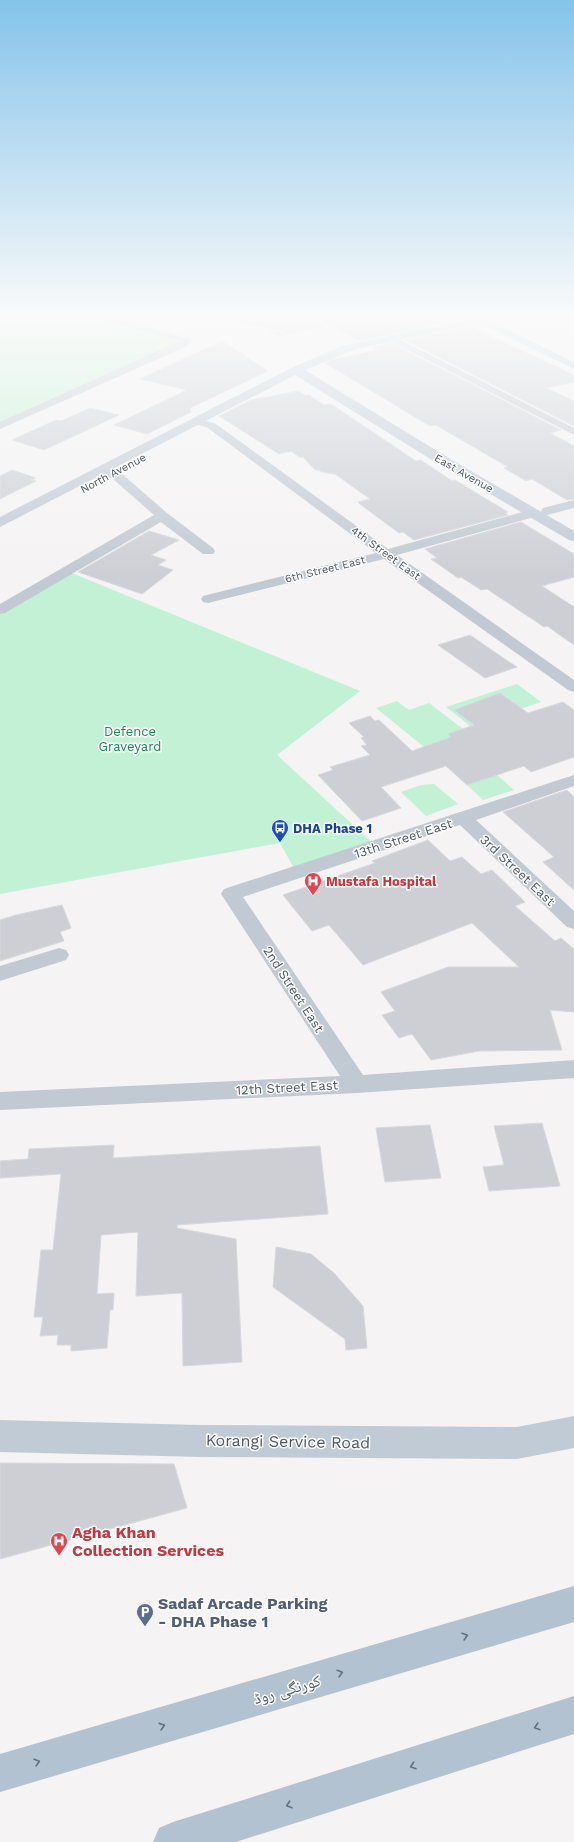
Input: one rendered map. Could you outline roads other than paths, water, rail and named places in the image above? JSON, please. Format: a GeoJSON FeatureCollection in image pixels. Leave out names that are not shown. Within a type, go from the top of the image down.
{"type":"FeatureCollection","features":[{"type":"Feature","properties":{"kind":"main road","name":"کورنگی روڈ"},"geometry":{"type":"LineString","coordinates":[[0,1774],[574,1604]]}},
{"type":"Feature","properties":{"kind":"main road"},"geometry":{"type":"LineString","coordinates":[[173,1842],[574,1715]]}},
{"type":"Feature","properties":{"kind":"street"},"geometry":{"type":"LineString","coordinates":[[0,426],[52,403]]}},
{"type":"Feature","properties":{"kind":"street","name":"North Avenue"},"geometry":{"type":"LineString","coordinates":[[0,523],[106,472],[239,403]]}},
{"type":"Feature","properties":{"kind":"street","name":"East Avenue"},"geometry":{"type":"LineString","coordinates":[[353,403],[437,457],[540,512],[574,527]]}},
{"type":"Feature","properties":{"kind":"street"},"geometry":{"type":"LineString","coordinates":[[517,403],[574,432]]}},
{"type":"Feature","properties":{"kind":"street","name":"4th Street East"},"geometry":{"type":"LineString","coordinates":[[202,423],[212,426],[386,554],[574,687]]}},
{"type":"Feature","properties":{"kind":"street"},"geometry":{"type":"LineString","coordinates":[[106,472],[117,476],[162,516],[208,551]]}},
{"type":"Feature","properties":{"kind":"street","name":"North Avenue"},"geometry":{"type":"LineString","coordinates":[[0,532],[106,472]]}},
{"type":"Feature","properties":{"kind":"street","name":"6th Street East"},"geometry":{"type":"LineString","coordinates":[[208,599],[574,504]]}},
{"type":"Feature","properties":{"kind":"street","name":"East Avenue"},"geometry":{"type":"LineString","coordinates":[[540,512],[574,537]]}},
{"type":"Feature","properties":{"kind":"street"},"geometry":{"type":"LineString","coordinates":[[0,610],[162,516]]}},
{"type":"Feature","properties":{"kind":"street","name":"13th Street East"},"geometry":{"type":"LineString","coordinates":[[231,894],[574,780]]}},
{"type":"Feature","properties":{"kind":"street","name":"3rd Street East"},"geometry":{"type":"LineString","coordinates":[[463,818],[574,922]]}},
{"type":"Feature","properties":{"kind":"street","name":"2nd Street East"},"geometry":{"type":"LineString","coordinates":[[231,894],[357,1084]]}},
{"type":"Feature","properties":{"kind":"street"},"geometry":{"type":"LineString","coordinates":[[0,974],[59,955]]}},
{"type":"Feature","properties":{"kind":"street","name":"12th Street East"},"geometry":{"type":"LineString","coordinates":[[0,1101],[357,1084],[574,1069]]}},
{"type":"Feature","properties":{"kind":"street","name":"Korangi Service Road"},"geometry":{"type":"LineString","coordinates":[[0,1436],[201,1441],[517,1444],[574,1432]]}},
{"type":"Feature","properties":{"kind":"place","name":"DHA Phase 1"},"geometry":{"type":"Point","coordinates":[280,843]}},
{"type":"Feature","properties":{"kind":"place","name":"Mustafa Hospital"},"geometry":{"type":"Point","coordinates":[313,896]}},
{"type":"Feature","properties":{"kind":"place","name":"Agha Khan Collection Services"},"geometry":{"type":"Point","coordinates":[59,1556]}},
{"type":"Feature","properties":{"kind":"place","name":"Sadaf Arcade Parking - DHA Phase 1"},"geometry":{"type":"Point","coordinates":[145,1627]}},
{"type":"Feature","properties":{"kind":"park label","name":"Defence Graveyard"},"geometry":{"type":"Point","coordinates":[130,738]}}]}
